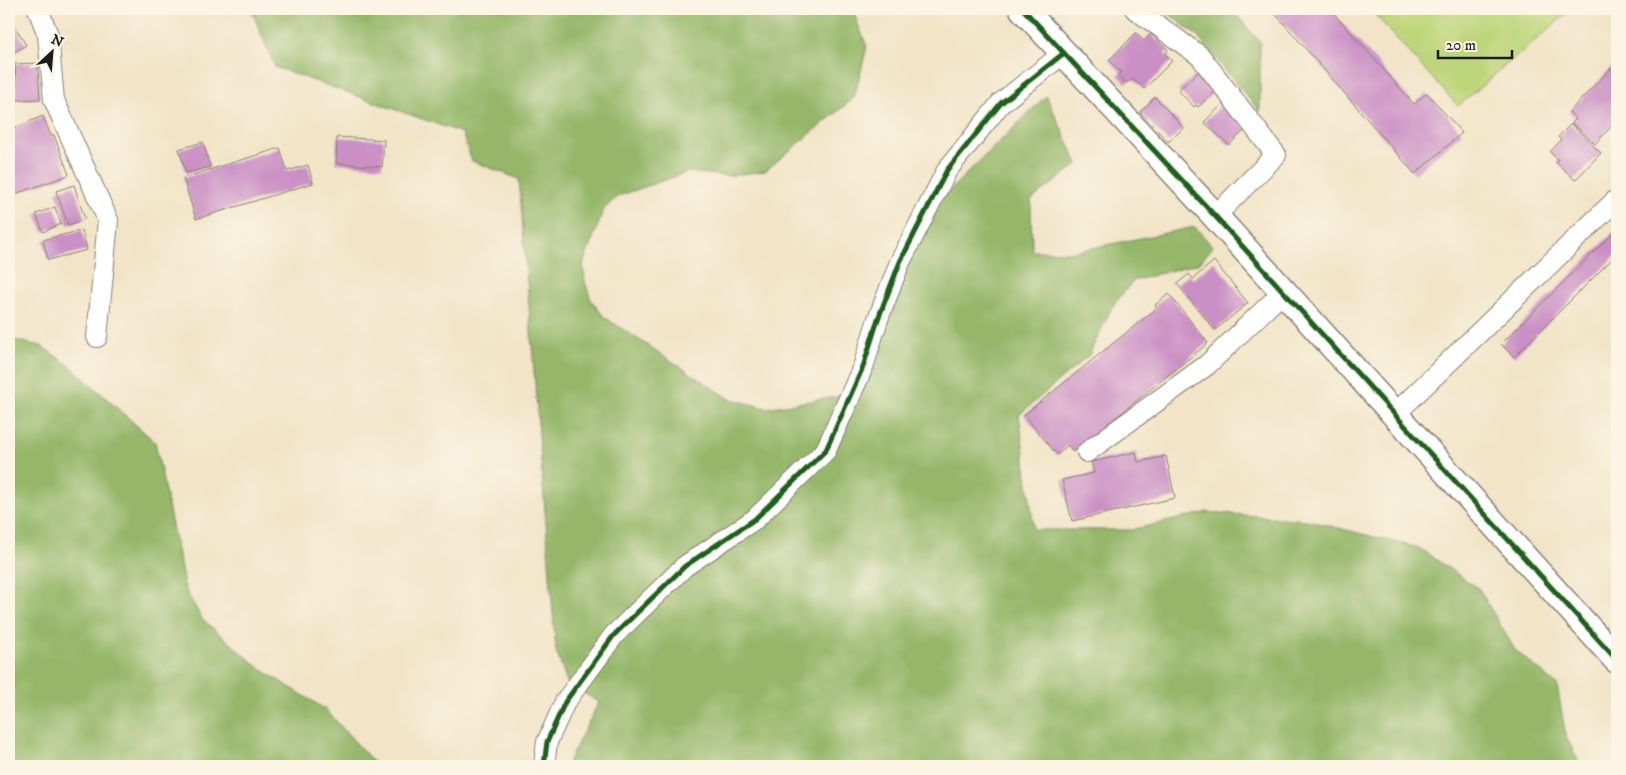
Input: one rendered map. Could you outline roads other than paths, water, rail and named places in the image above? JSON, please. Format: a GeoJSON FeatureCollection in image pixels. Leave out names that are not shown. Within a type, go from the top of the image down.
{"type":"FeatureCollection","features":[{"type":"Feature","properties":{"kind":"street"},"geometry":{"type":"LineString","coordinates":[[38,9],[48,35],[54,100],[108,220],[97,337]]}},
{"type":"Feature","properties":{"kind":"street"},"geometry":{"type":"LineString","coordinates":[[1023,9],[1215,216],[1617,660]]}},
{"type":"Feature","properties":{"kind":"street"},"geometry":{"type":"LineString","coordinates":[[1135,9],[1200,56],[1276,155],[1215,216]]}},
{"type":"Feature","properties":{"kind":"street"},"geometry":{"type":"LineString","coordinates":[[544,766],[547,742],[565,702],[614,635],[685,566],[755,519],[826,450],[863,367],[878,319],[900,262],[947,170],[1001,103],[1064,53]]}},
{"type":"Feature","properties":{"kind":"street"},"geometry":{"type":"LineString","coordinates":[[1395,414],[1617,199]]}},
{"type":"Feature","properties":{"kind":"street"},"geometry":{"type":"LineString","coordinates":[[1087,452],[1207,366],[1283,292]]}}]}
